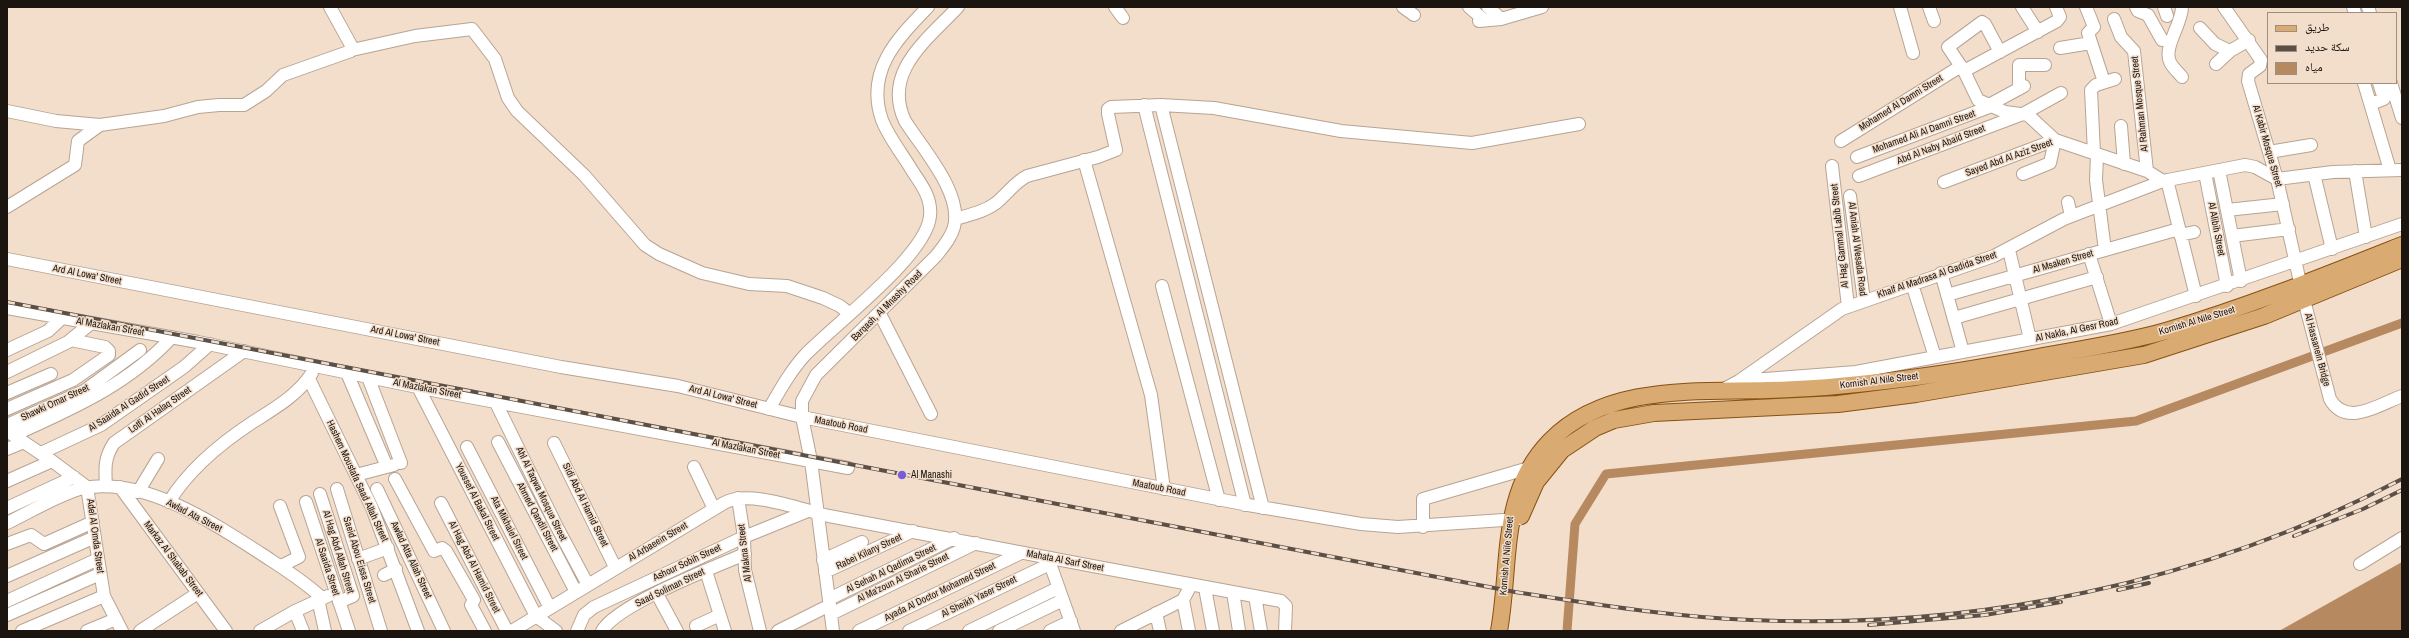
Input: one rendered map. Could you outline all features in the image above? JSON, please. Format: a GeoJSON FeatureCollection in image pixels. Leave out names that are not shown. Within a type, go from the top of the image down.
{"type":"FeatureCollection","features":[{"type":"Feature","properties":{"kind":"main road","name":"Kornish Al Nile Street"},"geometry":{"type":"LineString","coordinates":[[1505,630],[1512,538],[1515,519],[1514,501],[1529,468],[1551,439],[1588,414],[1608,405],[1652,395],[1838,387],[2010,362],[2154,334],[2259,302],[2303,293],[2402,245]]}},
{"type":"Feature","properties":{"kind":"main road","name":"Kornish Al Nile Street"},"geometry":{"type":"LineString","coordinates":[[1515,519],[1536,482],[1548,465],[1578,438],[1614,420],[1654,413],[1844,403],[1916,394],[2116,360],[2172,347],[2303,293],[2402,259]]}},
{"type":"Feature","properties":{"kind":"street"},"geometry":{"type":"LineString","coordinates":[[330,7],[352,50]]}},
{"type":"Feature","properties":{"kind":"street","name":"Barqash, Al Mnashy Road"},"geometry":{"type":"LineString","coordinates":[[772,410],[802,359],[887,279],[918,244],[926,231],[930,216],[929,201],[923,186],[891,138],[882,120],[878,100],[878,80],[883,61],[905,31],[928,7]]}},
{"type":"Feature","properties":{"kind":"street","name":"Barqash, Al Mnashy Road"},"geometry":{"type":"LineString","coordinates":[[833,631],[823,560],[812,512],[811,461],[808,444],[799,420],[802,401],[816,375],[880,314],[936,256],[948,240],[955,220],[951,193],[904,121],[899,108],[897,95],[899,81],[904,68],[958,7]]}},
{"type":"Feature","properties":{"kind":"street"},"geometry":{"type":"LineString","coordinates":[[1116,7],[1123,18]]}},
{"type":"Feature","properties":{"kind":"street"},"geometry":{"type":"LineString","coordinates":[[1403,7],[1414,15]]}},
{"type":"Feature","properties":{"kind":"street"},"geometry":{"type":"LineString","coordinates":[[1469,7],[1482,20],[1501,18],[1542,7]]}},
{"type":"Feature","properties":{"kind":"street"},"geometry":{"type":"LineString","coordinates":[[1488,7],[1501,18]]}},
{"type":"Feature","properties":{"kind":"street"},"geometry":{"type":"LineString","coordinates":[[1900,7],[1913,53]]}},
{"type":"Feature","properties":{"kind":"street"},"geometry":{"type":"LineString","coordinates":[[1929,7],[1934,21]]}},
{"type":"Feature","properties":{"kind":"street"},"geometry":{"type":"LineString","coordinates":[[2022,7],[2038,32]]}},
{"type":"Feature","properties":{"kind":"street"},"geometry":{"type":"LineString","coordinates":[[1962,68],[2000,52],[2059,19],[2056,7]]}},
{"type":"Feature","properties":{"kind":"street"},"geometry":{"type":"LineString","coordinates":[[2086,7],[2094,27],[2088,32],[2091,43],[2109,81],[2094,86],[2090,92],[2098,206],[2105,250]]}},
{"type":"Feature","properties":{"kind":"street"},"geometry":{"type":"LineString","coordinates":[[2136,7],[2138,11],[2148,15],[2162,40]]}},
{"type":"Feature","properties":{"kind":"street"},"geometry":{"type":"LineString","coordinates":[[2182,7],[2181,20],[2171,41],[2168,57],[2171,64],[2182,77]]}},
{"type":"Feature","properties":{"kind":"street","name":"Al Kabir Mosque Street"},"geometry":{"type":"LineString","coordinates":[[2227,8],[2250,40],[2261,63],[2249,74],[2248,81],[2278,179],[2303,293]]}},
{"type":"Feature","properties":{"kind":"street","name":"Al Rahman Mosque Street"},"geometry":{"type":"LineString","coordinates":[[2114,20],[2121,37],[2134,50],[2147,171]]}},
{"type":"Feature","properties":{"kind":"street"},"geometry":{"type":"LineString","coordinates":[[2000,52],[1985,24],[1982,22],[1948,46],[1962,68],[1977,98],[2005,112],[2023,114],[2036,121],[2055,140],[2050,163],[2023,174]]}},
{"type":"Feature","properties":{"kind":"street"},"geometry":{"type":"LineString","coordinates":[[2200,28],[2215,44],[2230,51]]}},
{"type":"Feature","properties":{"kind":"street"},"geometry":{"type":"LineString","coordinates":[[7,111],[56,121],[100,125],[141,120],[219,104],[244,105],[266,91],[283,75],[310,64],[349,53],[352,50],[415,36],[472,29],[496,60],[508,98],[517,112],[584,175],[645,245],[659,254],[702,273],[749,284],[787,286],[828,301],[850,314]]}},
{"type":"Feature","properties":{"kind":"street"},"geometry":{"type":"LineString","coordinates":[[905,31],[922,46]]}},
{"type":"Feature","properties":{"kind":"street"},"geometry":{"type":"LineString","coordinates":[[2216,64],[2230,51],[2250,40]]}},
{"type":"Feature","properties":{"kind":"street"},"geometry":{"type":"LineString","coordinates":[[2060,48],[2091,43]]}},
{"type":"Feature","properties":{"kind":"street","name":"Mohamed Ali Al Damni Street"},"geometry":{"type":"LineString","coordinates":[[1856,157],[1990,105],[2021,88],[2019,65],[2045,65]]}},
{"type":"Feature","properties":{"kind":"street","name":"Mohamed Al Damni Street"},"geometry":{"type":"LineString","coordinates":[[1841,140],[1962,68]]}},
{"type":"Feature","properties":{"kind":"street"},"geometry":{"type":"LineString","coordinates":[[2278,179],[2314,174],[2396,170],[2364,84]]}},
{"type":"Feature","properties":{"kind":"street"},"geometry":{"type":"LineString","coordinates":[[2371,104],[2384,99],[2379,84]]}},
{"type":"Feature","properties":{"kind":"street"},"geometry":{"type":"LineString","coordinates":[[2391,84],[2402,118]]}},
{"type":"Feature","properties":{"kind":"street","name":"Abd Al Naby Abaid Street"},"geometry":{"type":"LineString","coordinates":[[1859,176],[2023,114],[2061,93]]}},
{"type":"Feature","properties":{"kind":"street"},"geometry":{"type":"LineString","coordinates":[[1144,105],[1245,505]]}},
{"type":"Feature","properties":{"kind":"street"},"geometry":{"type":"LineString","coordinates":[[955,220],[982,211],[996,203],[1021,179],[1027,176],[1116,150],[1108,109],[1111,107],[1161,105],[1214,108],[1341,131],[1472,143],[1579,124]]}},
{"type":"Feature","properties":{"kind":"street"},"geometry":{"type":"LineString","coordinates":[[1161,105],[1263,508]]}},
{"type":"Feature","properties":{"kind":"street"},"geometry":{"type":"LineString","coordinates":[[7,207],[75,165],[78,141],[100,125]]}},
{"type":"Feature","properties":{"kind":"street"},"geometry":{"type":"LineString","coordinates":[[2121,126],[2124,164]]}},
{"type":"Feature","properties":{"kind":"street","name":"Sayed Abd Al Aziz Street"},"geometry":{"type":"LineString","coordinates":[[1944,182],[2055,140],[2147,171],[2165,181]]}},
{"type":"Feature","properties":{"kind":"street"},"geometry":{"type":"LineString","coordinates":[[2269,152],[2311,145]]}},
{"type":"Feature","properties":{"kind":"street"},"geometry":{"type":"LineString","coordinates":[[1084,160],[1151,395],[1164,489]]}},
{"type":"Feature","properties":{"kind":"street","name":"Khalf Al Madrasa Al Gadida Street"},"geometry":{"type":"LineString","coordinates":[[1720,391],[1739,381],[1833,314],[1848,307],[1941,273],[2009,250],[2071,216],[2165,181],[2219,170],[2251,165],[2278,179]]}},
{"type":"Feature","properties":{"kind":"street","name":"Al Hag Gammal Labib Street"},"geometry":{"type":"LineString","coordinates":[[1832,166],[1848,307]]}},
{"type":"Feature","properties":{"kind":"street"},"geometry":{"type":"LineString","coordinates":[[2219,170],[2241,281]]}},
{"type":"Feature","properties":{"kind":"street"},"geometry":{"type":"LineString","coordinates":[[2355,171],[2366,237]]}},
{"type":"Feature","properties":{"kind":"street","name":"Al Alibih Street"},"geometry":{"type":"LineString","coordinates":[[2205,173],[2227,286]]}},
{"type":"Feature","properties":{"kind":"street"},"geometry":{"type":"LineString","coordinates":[[2314,174],[2332,249]]}},
{"type":"Feature","properties":{"kind":"street"},"geometry":{"type":"LineString","coordinates":[[2165,181],[2196,296]]}},
{"type":"Feature","properties":{"kind":"street","name":"Al Aniah Al Wesada Road"},"geometry":{"type":"LineString","coordinates":[[1850,196],[1864,301]]}},
{"type":"Feature","properties":{"kind":"street"},"geometry":{"type":"LineString","coordinates":[[2068,202],[2071,216]]}},
{"type":"Feature","properties":{"kind":"street"},"geometry":{"type":"LineString","coordinates":[[2227,210],[2283,204]]}},
{"type":"Feature","properties":{"kind":"street","name":"Al Nakla, Al Gesr Road"},"geometry":{"type":"LineString","coordinates":[[1739,381],[1856,372],[2111,324],[2227,286],[2402,224]]}},
{"type":"Feature","properties":{"kind":"street"},"geometry":{"type":"LineString","coordinates":[[2232,236],[2289,229]]}},
{"type":"Feature","properties":{"kind":"street","name":"Al Msaken Street"},"geometry":{"type":"LineString","coordinates":[[1947,295],[2089,254],[2179,232],[2194,232]]}},
{"type":"Feature","properties":{"kind":"street"},"geometry":{"type":"LineString","coordinates":[[2009,250],[2030,339]]}},
{"type":"Feature","properties":{"kind":"street"},"geometry":{"type":"LineString","coordinates":[[2089,254],[2111,324]]}},
{"type":"Feature","properties":{"kind":"street","name":"Ard Al Lowa' Street"},"geometry":{"type":"LineString","coordinates":[[7,259],[560,367],[678,386],[772,410],[799,420]]}},
{"type":"Feature","properties":{"kind":"street"},"geometry":{"type":"LineString","coordinates":[[1941,273],[1964,352]]}},
{"type":"Feature","properties":{"kind":"street"},"geometry":{"type":"LineString","coordinates":[[1954,318],[2097,277]]}},
{"type":"Feature","properties":{"kind":"street"},"geometry":{"type":"LineString","coordinates":[[1912,284],[1935,357]]}},
{"type":"Feature","properties":{"kind":"street"},"geometry":{"type":"LineString","coordinates":[[1162,286],[1219,500]]}},
{"type":"Feature","properties":{"kind":"street","name":"Al Hassanein Bridge"},"geometry":{"type":"LineString","coordinates":[[2303,293],[2330,399],[2336,408],[2346,413],[2360,412],[2402,396]]}},
{"type":"Feature","properties":{"kind":"street","name":"Al Mazlakan Street"},"geometry":{"type":"LineString","coordinates":[[7,308],[90,324],[210,344],[316,367],[495,401],[624,428],[848,468]]}},
{"type":"Feature","properties":{"kind":"street"},"geometry":{"type":"LineString","coordinates":[[880,314],[931,414]]}},
{"type":"Feature","properties":{"kind":"street"},"geometry":{"type":"LineString","coordinates":[[7,350],[48,330],[62,318]]}},
{"type":"Feature","properties":{"kind":"street"},"geometry":{"type":"LineString","coordinates":[[7,372],[71,340],[90,324]]}},
{"type":"Feature","properties":{"kind":"street"},"geometry":{"type":"LineString","coordinates":[[7,449],[12,434],[98,396],[148,362],[172,337]]}},
{"type":"Feature","properties":{"kind":"street"},"geometry":{"type":"LineString","coordinates":[[7,409],[73,380],[109,355],[109,351],[105,348],[71,340]]}},
{"type":"Feature","properties":{"kind":"street","name":"Al Saaida Al Gadid Street"},"geometry":{"type":"LineString","coordinates":[[41,453],[101,425],[172,376],[210,344]]}},
{"type":"Feature","properties":{"kind":"street","name":"Shawki Omar Street"},"geometry":{"type":"LineString","coordinates":[[12,434],[84,391],[140,350]]}},
{"type":"Feature","properties":{"kind":"street","name":"Lotfi Al Halaq Street"},"geometry":{"type":"LineString","coordinates":[[106,486],[105,463],[108,453],[114,444],[244,351]]}},
{"type":"Feature","properties":{"kind":"street"},"geometry":{"type":"LineString","coordinates":[[169,502],[181,483],[196,466],[292,395],[308,379],[316,367]]}},
{"type":"Feature","properties":{"kind":"street"},"geometry":{"type":"LineString","coordinates":[[347,373],[387,467]]}},
{"type":"Feature","properties":{"kind":"street"},"geometry":{"type":"LineString","coordinates":[[7,393],[51,374]]}},
{"type":"Feature","properties":{"kind":"street"},"geometry":{"type":"LineString","coordinates":[[356,475],[405,462],[368,377]]}},
{"type":"Feature","properties":{"kind":"street","name":"Hashem Moustafa Saad Allah Street"},"geometry":{"type":"LineString","coordinates":[[308,379],[365,493],[388,548],[418,631]]}},
{"type":"Feature","properties":{"kind":"street","name":"Youssef Al Bakal Street"},"geometry":{"type":"LineString","coordinates":[[418,387],[536,616]]}},
{"type":"Feature","properties":{"kind":"street","name":"Ahl Al Taqwa Mosque Street"},"geometry":{"type":"LineString","coordinates":[[495,401],[557,527],[588,585]]}},
{"type":"Feature","properties":{"kind":"street","name":"Maatoub Road"},"geometry":{"type":"LineString","coordinates":[[799,420],[1245,505],[1380,526],[1423,527],[1515,519]]}},
{"type":"Feature","properties":{"kind":"street","name":"Adel Al Omda Street"},"geometry":{"type":"LineString","coordinates":[[12,434],[41,453],[87,487],[94,522],[104,596],[122,631]]}},
{"type":"Feature","properties":{"kind":"street","name":"Ahmed Qandil Street"},"geometry":{"type":"LineString","coordinates":[[498,442],[576,592]]}},
{"type":"Feature","properties":{"kind":"street","name":"Sidi Abd Al Hamid Street"},"geometry":{"type":"LineString","coordinates":[[554,443],[615,568]]}},
{"type":"Feature","properties":{"kind":"street","name":"Ata Mikhaiel Street"},"geometry":{"type":"LineString","coordinates":[[467,447],[550,608]]}},
{"type":"Feature","properties":{"kind":"street"},"geometry":{"type":"LineString","coordinates":[[138,492],[158,459]]}},
{"type":"Feature","properties":{"kind":"street"},"geometry":{"type":"LineString","coordinates":[[7,481],[52,461]]}},
{"type":"Feature","properties":{"kind":"street"},"geometry":{"type":"LineString","coordinates":[[694,467],[714,509]]}},
{"type":"Feature","properties":{"kind":"street"},"geometry":{"type":"LineString","coordinates":[[1423,527],[1424,499],[1529,468]]}},
{"type":"Feature","properties":{"kind":"street"},"geometry":{"type":"LineString","coordinates":[[7,508],[74,477]]}},
{"type":"Feature","properties":{"kind":"street"},"geometry":{"type":"LineString","coordinates":[[365,493],[377,489],[398,478],[434,551],[442,548],[446,551],[474,600],[471,605],[485,631]]}},
{"type":"Feature","properties":{"kind":"street","name":"Awlad Ata Street"},"geometry":{"type":"LineString","coordinates":[[7,523],[87,487],[120,487],[169,502],[242,542],[281,566],[320,598]]}},
{"type":"Feature","properties":{"kind":"street","name":"Markaz Al Shabab Street"},"geometry":{"type":"LineString","coordinates":[[120,487],[226,631]]}},
{"type":"Feature","properties":{"kind":"street","name":"Saeid Abou Eissa Street"},"geometry":{"type":"LineString","coordinates":[[337,489],[380,631]]}},
{"type":"Feature","properties":{"kind":"street","name":"Awlad Atta Allah Street"},"geometry":{"type":"LineString","coordinates":[[377,489],[444,631]]}},
{"type":"Feature","properties":{"kind":"street","name":"Al Hag Abd Allah Street"},"geometry":{"type":"LineString","coordinates":[[320,494],[353,596],[338,598]]}},
{"type":"Feature","properties":{"kind":"street"},"geometry":{"type":"LineString","coordinates":[[738,498],[812,512]]}},
{"type":"Feature","properties":{"kind":"street","name":"Al Arbaeein Street"},"geometry":{"type":"LineString","coordinates":[[512,631],[730,499],[738,498]]}},
{"type":"Feature","properties":{"kind":"street","name":"Al Makna Street"},"geometry":{"type":"LineString","coordinates":[[738,498],[744,537],[745,570],[760,631]]}},
{"type":"Feature","properties":{"kind":"street","name":"Al Saaida Street"},"geometry":{"type":"LineString","coordinates":[[306,502],[349,631]]}},
{"type":"Feature","properties":{"kind":"street","name":"Al Hag Abd Al Hamid Street"},"geometry":{"type":"LineString","coordinates":[[441,503],[507,631]]}},
{"type":"Feature","properties":{"kind":"street"},"geometry":{"type":"LineString","coordinates":[[280,506],[299,556],[281,566]]}},
{"type":"Feature","properties":{"kind":"street","name":"Mahata Al Sarf Street"},"geometry":{"type":"LineString","coordinates":[[812,512],[954,538],[1049,561],[1233,592],[1285,603],[1285,631]]}},
{"type":"Feature","properties":{"kind":"street","name":"Ashour Sobih Street"},"geometry":{"type":"LineString","coordinates":[[577,631],[584,615],[594,607],[744,537],[812,512]]}},
{"type":"Feature","properties":{"kind":"street"},"geometry":{"type":"LineString","coordinates":[[7,544],[31,535],[44,544],[94,522]]}},
{"type":"Feature","properties":{"kind":"street","name":"Rabei Kilany Street"},"geometry":{"type":"LineString","coordinates":[[825,572],[913,531]]}},
{"type":"Feature","properties":{"kind":"street"},"geometry":{"type":"LineString","coordinates":[[7,576],[95,537]]}},
{"type":"Feature","properties":{"kind":"street","name":"Al Sehah Al Qadima Street"},"geometry":{"type":"LineString","coordinates":[[830,606],[954,538]]}},
{"type":"Feature","properties":{"kind":"street"},"geometry":{"type":"LineString","coordinates":[[2360,564],[2402,538]]}},
{"type":"Feature","properties":{"kind":"street"},"geometry":{"type":"LineString","coordinates":[[823,560],[862,542]]}},
{"type":"Feature","properties":{"kind":"street","name":"Al Ma'zoun Al Sharie Street"},"geometry":{"type":"LineString","coordinates":[[830,606],[976,543]]}},
{"type":"Feature","properties":{"kind":"street"},"geometry":{"type":"LineString","coordinates":[[358,559],[388,548]]}},
{"type":"Feature","properties":{"kind":"street","name":"Ayada Al Doctor Mohamed Street"},"geometry":{"type":"LineString","coordinates":[[859,631],[1021,553]]}},
{"type":"Feature","properties":{"kind":"street","name":"Saad Soliman Street"},"geometry":{"type":"LineString","coordinates":[[602,631],[617,615],[657,594],[745,554]]}},
{"type":"Feature","properties":{"kind":"street"},"geometry":{"type":"LineString","coordinates":[[7,600],[98,559]]}},
{"type":"Feature","properties":{"kind":"street"},"geometry":{"type":"LineString","coordinates":[[1049,561],[1072,626],[1050,631]]}},
{"type":"Feature","properties":{"kind":"street","name":"Al Sheikh Yaser Street"},"geometry":{"type":"LineString","coordinates":[[909,631],[1049,561]]}},
{"type":"Feature","properties":{"kind":"street"},"geometry":{"type":"LineString","coordinates":[[384,575],[396,570]]}},
{"type":"Feature","properties":{"kind":"street"},"geometry":{"type":"LineString","coordinates":[[706,571],[725,631]]}},
{"type":"Feature","properties":{"kind":"street"},"geometry":{"type":"LineString","coordinates":[[7,614],[100,574]]}},
{"type":"Feature","properties":{"kind":"street"},"geometry":{"type":"LineString","coordinates":[[1123,631],[1183,600],[1191,585]]}},
{"type":"Feature","properties":{"kind":"street"},"geometry":{"type":"LineString","coordinates":[[969,631],[1058,588]]}},
{"type":"Feature","properties":{"kind":"street"},"geometry":{"type":"LineString","coordinates":[[1205,588],[1213,631]]}},
{"type":"Feature","properties":{"kind":"street"},"geometry":{"type":"LineString","coordinates":[[1233,592],[1239,631]]}},
{"type":"Feature","properties":{"kind":"street"},"geometry":{"type":"LineString","coordinates":[[140,631],[198,593]]}},
{"type":"Feature","properties":{"kind":"street"},"geometry":{"type":"LineString","coordinates":[[657,594],[677,631]]}},
{"type":"Feature","properties":{"kind":"street"},"geometry":{"type":"LineString","coordinates":[[22,631],[104,596]]}},
{"type":"Feature","properties":{"kind":"street"},"geometry":{"type":"LineString","coordinates":[[1255,596],[1261,631]]}},
{"type":"Feature","properties":{"kind":"street"},"geometry":{"type":"LineString","coordinates":[[320,598],[325,631]]}},
{"type":"Feature","properties":{"kind":"street"},"geometry":{"type":"LineString","coordinates":[[260,631],[295,610],[320,598],[338,598]]}},
{"type":"Feature","properties":{"kind":"street"},"geometry":{"type":"LineString","coordinates":[[999,631],[1063,600]]}},
{"type":"Feature","properties":{"kind":"street"},"geometry":{"type":"LineString","coordinates":[[1183,600],[1189,631]]}},
{"type":"Feature","properties":{"kind":"street"},"geometry":{"type":"LineString","coordinates":[[778,631],[830,606]]}},
{"type":"Feature","properties":{"kind":"street"},"geometry":{"type":"LineString","coordinates":[[295,610],[303,631]]}},
{"type":"Feature","properties":{"kind":"street"},"geometry":{"type":"LineString","coordinates":[[1156,613],[1160,631]]}},
{"type":"Feature","properties":{"kind":"street"},"geometry":{"type":"LineString","coordinates":[[696,626],[720,615]]}},
{"type":"Feature","properties":{"kind":"street"},"geometry":{"type":"LineString","coordinates":[[536,616],[556,631]]}},
{"type":"Feature","properties":{"kind":"street"},"geometry":{"type":"LineString","coordinates":[[87,631],[116,619]]}},
{"type":"Feature","properties":{"kind":"water"},"geometry":{"type":"Polygon","coordinates":[[[2402,562],[2402,631],[2279,631],[2402,562]]]}},
{"type":"Feature","properties":{"kind":"waterway"},"geometry":{"type":"LineString","coordinates":[[1567,631],[1575,524],[1606,474],[2136,421],[2402,323]]}},
{"type":"Feature","properties":{"kind":"railway"},"geometry":{"type":"LineString","coordinates":[[7,302],[1515,592],[1692,616],[1751,620],[1835,621],[1919,617],[2003,607],[2086,592],[2168,572],[2248,546],[2326,515],[2402,479]]}},
{"type":"Feature","properties":{"kind":"railway"},"geometry":{"type":"LineString","coordinates":[[2294,536],[2363,509],[2402,490]]}},
{"type":"Feature","properties":{"kind":"railway"},"geometry":{"type":"LineString","coordinates":[[2118,590],[2149,583]]}},
{"type":"Feature","properties":{"kind":"railway"},"geometry":{"type":"LineString","coordinates":[[1869,625],[1985,615],[2061,602]]}},
{"type":"Feature","properties":{"kind":"place","name":"Al Manashi"},"geometry":{"type":"Point","coordinates":[902,475]}}]}
